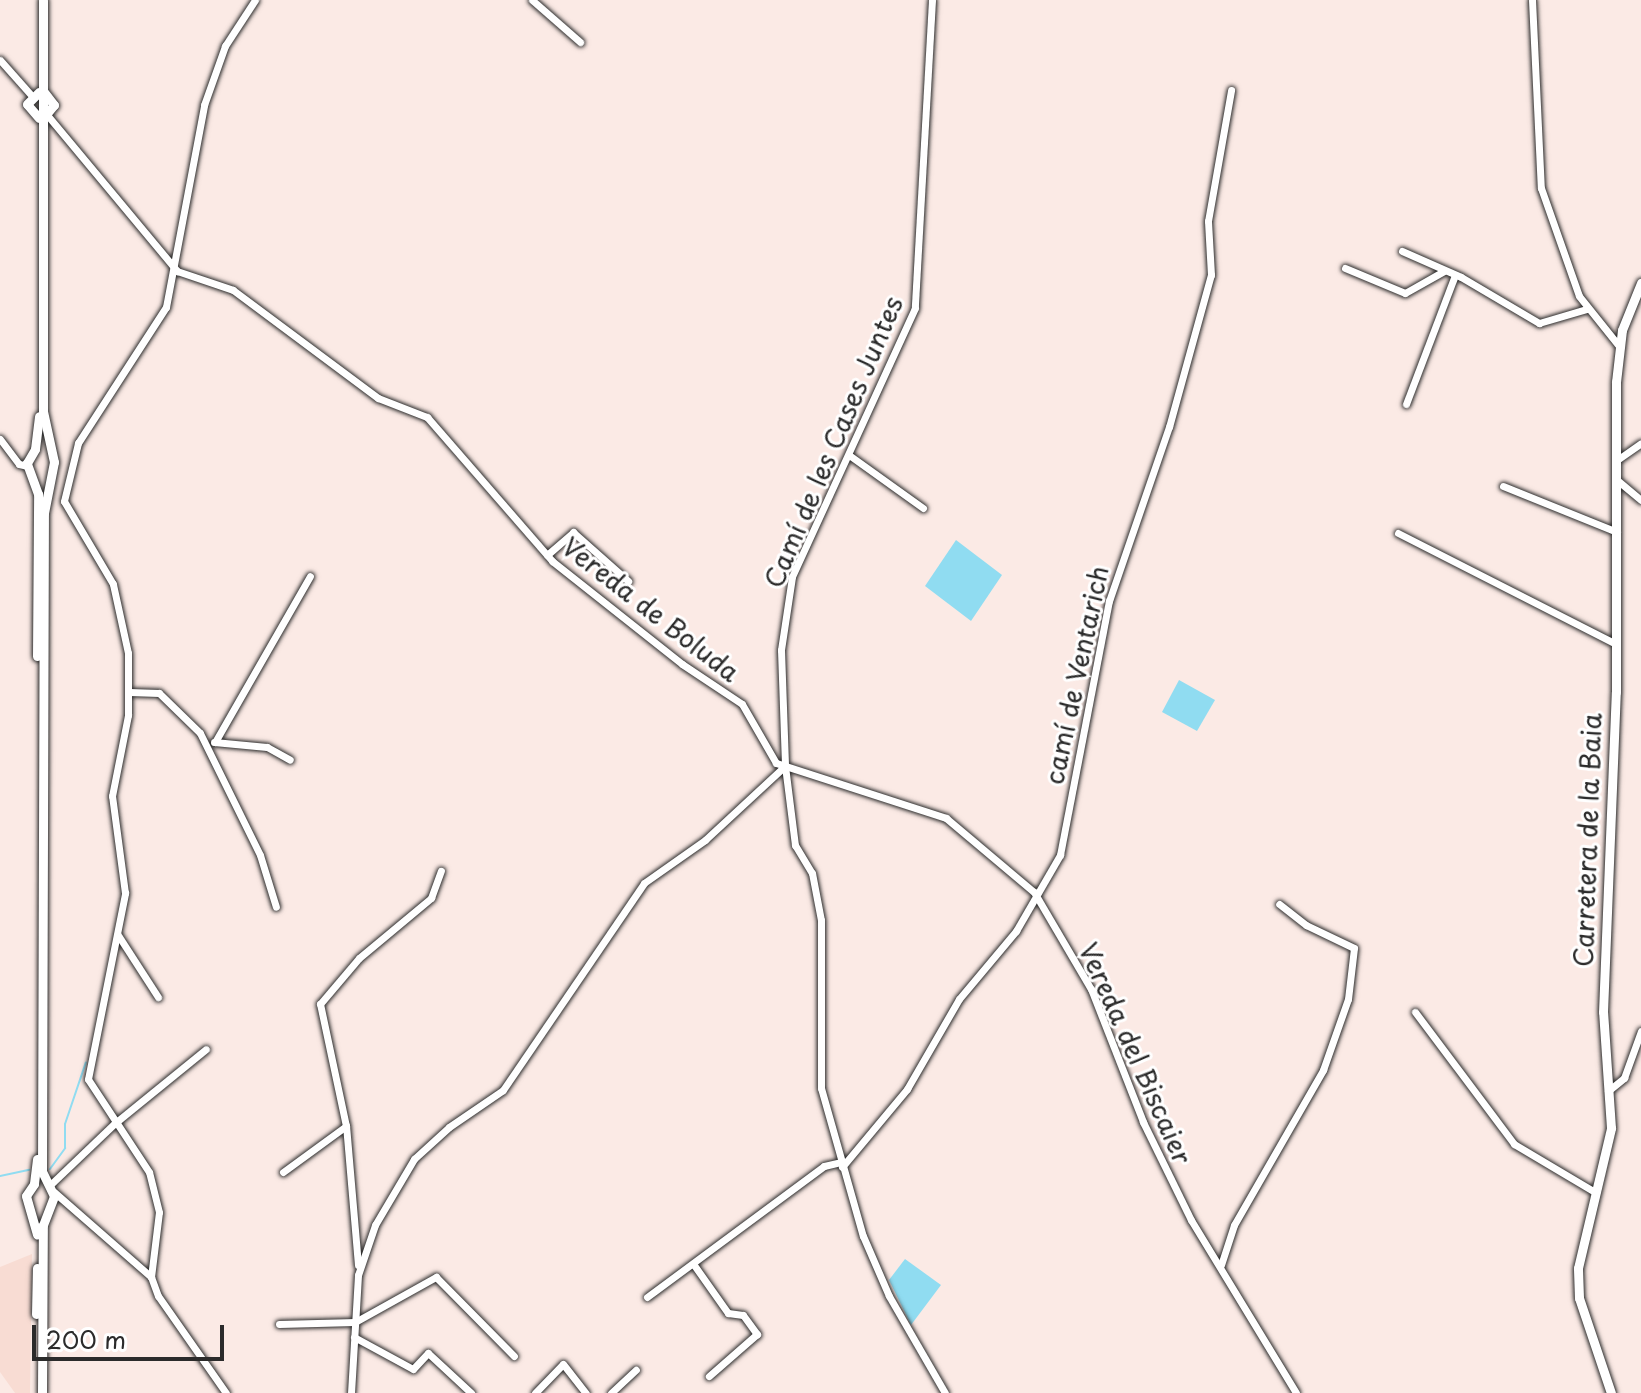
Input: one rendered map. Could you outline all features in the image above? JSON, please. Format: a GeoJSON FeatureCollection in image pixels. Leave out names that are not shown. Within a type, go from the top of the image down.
{"type":"FeatureCollection","features":[{"type":"Feature","properties":{"kind":"main road"},"geometry":{"type":"LineString","coordinates":[[39,1393],[46,1210],[50,1187],[42,872],[49,475],[52,458],[43,411],[43,118],[38,93],[41,0]]}},
{"type":"Feature","properties":{"kind":"main road"},"geometry":{"type":"LineString","coordinates":[[38,93],[28,109],[43,118]]}},
{"type":"Feature","properties":{"kind":"main road"},"geometry":{"type":"LineString","coordinates":[[39,1393],[37,1222],[26,1196],[34,1184],[39,780],[38,494],[27,466],[33,454],[39,416],[43,118]]}},
{"type":"Feature","properties":{"kind":"main road","name":"Carretera de la Baia"},"geometry":{"type":"LineString","coordinates":[[1611,1393],[1579,1298],[1581,1240],[1611,1128],[1603,999],[1616,644],[1619,346],[1641,283]]}},
{"type":"Feature","properties":{"kind":"main road"},"geometry":{"type":"LineString","coordinates":[[33,454],[52,458]]}},
{"type":"Feature","properties":{"kind":"main road"},"geometry":{"type":"LineString","coordinates":[[33,476],[49,475]]}},
{"type":"Feature","properties":{"kind":"main road"},"geometry":{"type":"LineString","coordinates":[[34,1184],[50,1187]]}},
{"type":"Feature","properties":{"kind":"main road"},"geometry":{"type":"LineString","coordinates":[[33,1209],[46,1210]]}},
{"type":"Feature","properties":{"kind":"street"},"geometry":{"type":"LineString","coordinates":[[151,1277],[159,1212],[149,1172],[88,1079],[87,1067],[118,935],[124,867],[112,796],[129,692],[128,653],[117,596],[101,556],[68,510],[68,475],[78,443],[166,307],[177,271],[204,105],[225,46],[255,0]]}},
{"type":"Feature","properties":{"kind":"street"},"geometry":{"type":"LineString","coordinates":[[532,0],[580,42]]}},
{"type":"Feature","properties":{"kind":"street","name":"Camí de les Cases Juntes"},"geometry":{"type":"LineString","coordinates":[[932,0],[919,290],[849,455],[792,577],[782,617],[785,766],[795,845],[818,890],[818,1066],[863,1236],[889,1296],[945,1393]]}},
{"type":"Feature","properties":{"kind":"street"},"geometry":{"type":"LineString","coordinates":[[1532,0],[1541,188],[1566,265],[1587,309],[1619,346]]}},
{"type":"Feature","properties":{"kind":"street"},"geometry":{"type":"LineString","coordinates":[[0,60],[38,93]]}},
{"type":"Feature","properties":{"kind":"street","name":"camí de Ventarich"},"geometry":{"type":"LineString","coordinates":[[842,1164],[907,1089],[959,999],[1016,931],[1060,855],[1109,601],[1169,427],[1203,306],[1214,256],[1208,221],[1231,90]]}},
{"type":"Feature","properties":{"kind":"street"},"geometry":{"type":"LineString","coordinates":[[43,118],[177,271]]}},
{"type":"Feature","properties":{"kind":"street"},"geometry":{"type":"LineString","coordinates":[[1402,251],[1455,275],[1539,323],[1587,309]]}},
{"type":"Feature","properties":{"kind":"street"},"geometry":{"type":"LineString","coordinates":[[1345,268],[1405,293],[1445,271]]}},
{"type":"Feature","properties":{"kind":"street","name":"Vereda de Boluda"},"geometry":{"type":"LineString","coordinates":[[177,271],[233,290],[378,398],[427,417],[547,555],[682,664],[742,704],[776,763],[785,766]]}},
{"type":"Feature","properties":{"kind":"street"},"geometry":{"type":"LineString","coordinates":[[1406,404],[1455,275]]}},
{"type":"Feature","properties":{"kind":"street"},"geometry":{"type":"LineString","coordinates":[[0,439],[19,464],[27,466]]}},
{"type":"Feature","properties":{"kind":"street"},"geometry":{"type":"LineString","coordinates":[[1617,460],[1641,443]]}},
{"type":"Feature","properties":{"kind":"street"},"geometry":{"type":"LineString","coordinates":[[849,455],[923,508]]}},
{"type":"Feature","properties":{"kind":"street"},"geometry":{"type":"LineString","coordinates":[[52,458],[68,475]]}},
{"type":"Feature","properties":{"kind":"street"},"geometry":{"type":"LineString","coordinates":[[49,475],[68,475]]}},
{"type":"Feature","properties":{"kind":"street"},"geometry":{"type":"LineString","coordinates":[[1617,480],[1641,500]]}},
{"type":"Feature","properties":{"kind":"street"},"geometry":{"type":"LineString","coordinates":[[1503,486],[1617,532]]}},
{"type":"Feature","properties":{"kind":"street"},"geometry":{"type":"LineString","coordinates":[[547,555],[573,532],[628,581]]}},
{"type":"Feature","properties":{"kind":"street"},"geometry":{"type":"LineString","coordinates":[[1398,533],[1616,644]]}},
{"type":"Feature","properties":{"kind":"street"},"geometry":{"type":"LineString","coordinates":[[215,742],[310,576]]}},
{"type":"Feature","properties":{"kind":"street"},"geometry":{"type":"LineString","coordinates":[[129,692],[159,693],[204,742],[260,855],[276,907]]}},
{"type":"Feature","properties":{"kind":"street"},"geometry":{"type":"LineString","coordinates":[[204,742],[267,747],[290,760]]}},
{"type":"Feature","properties":{"kind":"street"},"geometry":{"type":"LineString","coordinates":[[358,1275],[375,1225],[414,1159],[449,1127],[503,1090],[644,883],[705,840],[785,766]]}},
{"type":"Feature","properties":{"kind":"street","name":"Vereda del Biscaier"},"geometry":{"type":"LineString","coordinates":[[785,766],[946,818],[1036,896],[1091,989],[1158,1154],[1296,1393]]}},
{"type":"Feature","properties":{"kind":"street"},"geometry":{"type":"LineString","coordinates":[[351,1393],[358,1275],[346,1126],[320,1004],[359,958],[431,898],[441,871]]}},
{"type":"Feature","properties":{"kind":"street"},"geometry":{"type":"LineString","coordinates":[[1221,1265],[1234,1225],[1323,1070],[1348,999],[1354,948],[1306,925],[1279,904]]}},
{"type":"Feature","properties":{"kind":"street"},"geometry":{"type":"LineString","coordinates":[[118,935],[158,997]]}},
{"type":"Feature","properties":{"kind":"street"},"geometry":{"type":"LineString","coordinates":[[1415,1012],[1514,1144],[1595,1192]]}},
{"type":"Feature","properties":{"kind":"street"},"geometry":{"type":"LineString","coordinates":[[1608,1091],[1624,1078],[1641,1031]]}},
{"type":"Feature","properties":{"kind":"street"},"geometry":{"type":"LineString","coordinates":[[206,1049],[115,1123],[50,1187],[151,1277],[166,1312],[226,1393]]}},
{"type":"Feature","properties":{"kind":"street"},"geometry":{"type":"LineString","coordinates":[[283,1172],[346,1126]]}},
{"type":"Feature","properties":{"kind":"street"},"geometry":{"type":"LineString","coordinates":[[647,1297],[824,1166],[842,1164]]}},
{"type":"Feature","properties":{"kind":"street"},"geometry":{"type":"LineString","coordinates":[[694,1265],[728,1313],[743,1315],[757,1334],[709,1376]]}},
{"type":"Feature","properties":{"kind":"street"},"geometry":{"type":"LineString","coordinates":[[279,1324],[355,1322],[436,1277],[514,1356]]}},
{"type":"Feature","properties":{"kind":"street"},"geometry":{"type":"LineString","coordinates":[[354,1337],[413,1369],[428,1353],[471,1393]]}},
{"type":"Feature","properties":{"kind":"street"},"geometry":{"type":"LineString","coordinates":[[535,1393],[563,1364],[586,1393]]}},
{"type":"Feature","properties":{"kind":"street"},"geometry":{"type":"LineString","coordinates":[[611,1393],[636,1370]]}},
{"type":"Feature","properties":{"kind":"shaded area"},"geometry":{"type":"Polygon","coordinates":[[[32,1254],[30,1393],[15,1393],[0,1372],[0,1267],[32,1254]]]}},
{"type":"Feature","properties":{"kind":"water"},"geometry":{"type":"Polygon","coordinates":[[[956,540],[1002,575],[971,621],[925,586],[956,540]]]}},
{"type":"Feature","properties":{"kind":"water"},"geometry":{"type":"Polygon","coordinates":[[[1179,680],[1215,700],[1197,731],[1162,712],[1179,680]]]}},
{"type":"Feature","properties":{"kind":"water"},"geometry":{"type":"Polygon","coordinates":[[[905,1259],[941,1285],[911,1325],[889,1280],[905,1259]]]}},
{"type":"Feature","properties":{"kind":"waterway"},"geometry":{"type":"LineString","coordinates":[[50,1169],[65,1148],[65,1124],[86,1062]]}},
{"type":"Feature","properties":{"kind":"waterway"},"geometry":{"type":"LineString","coordinates":[[0,1176],[29,1170]]}}]}
